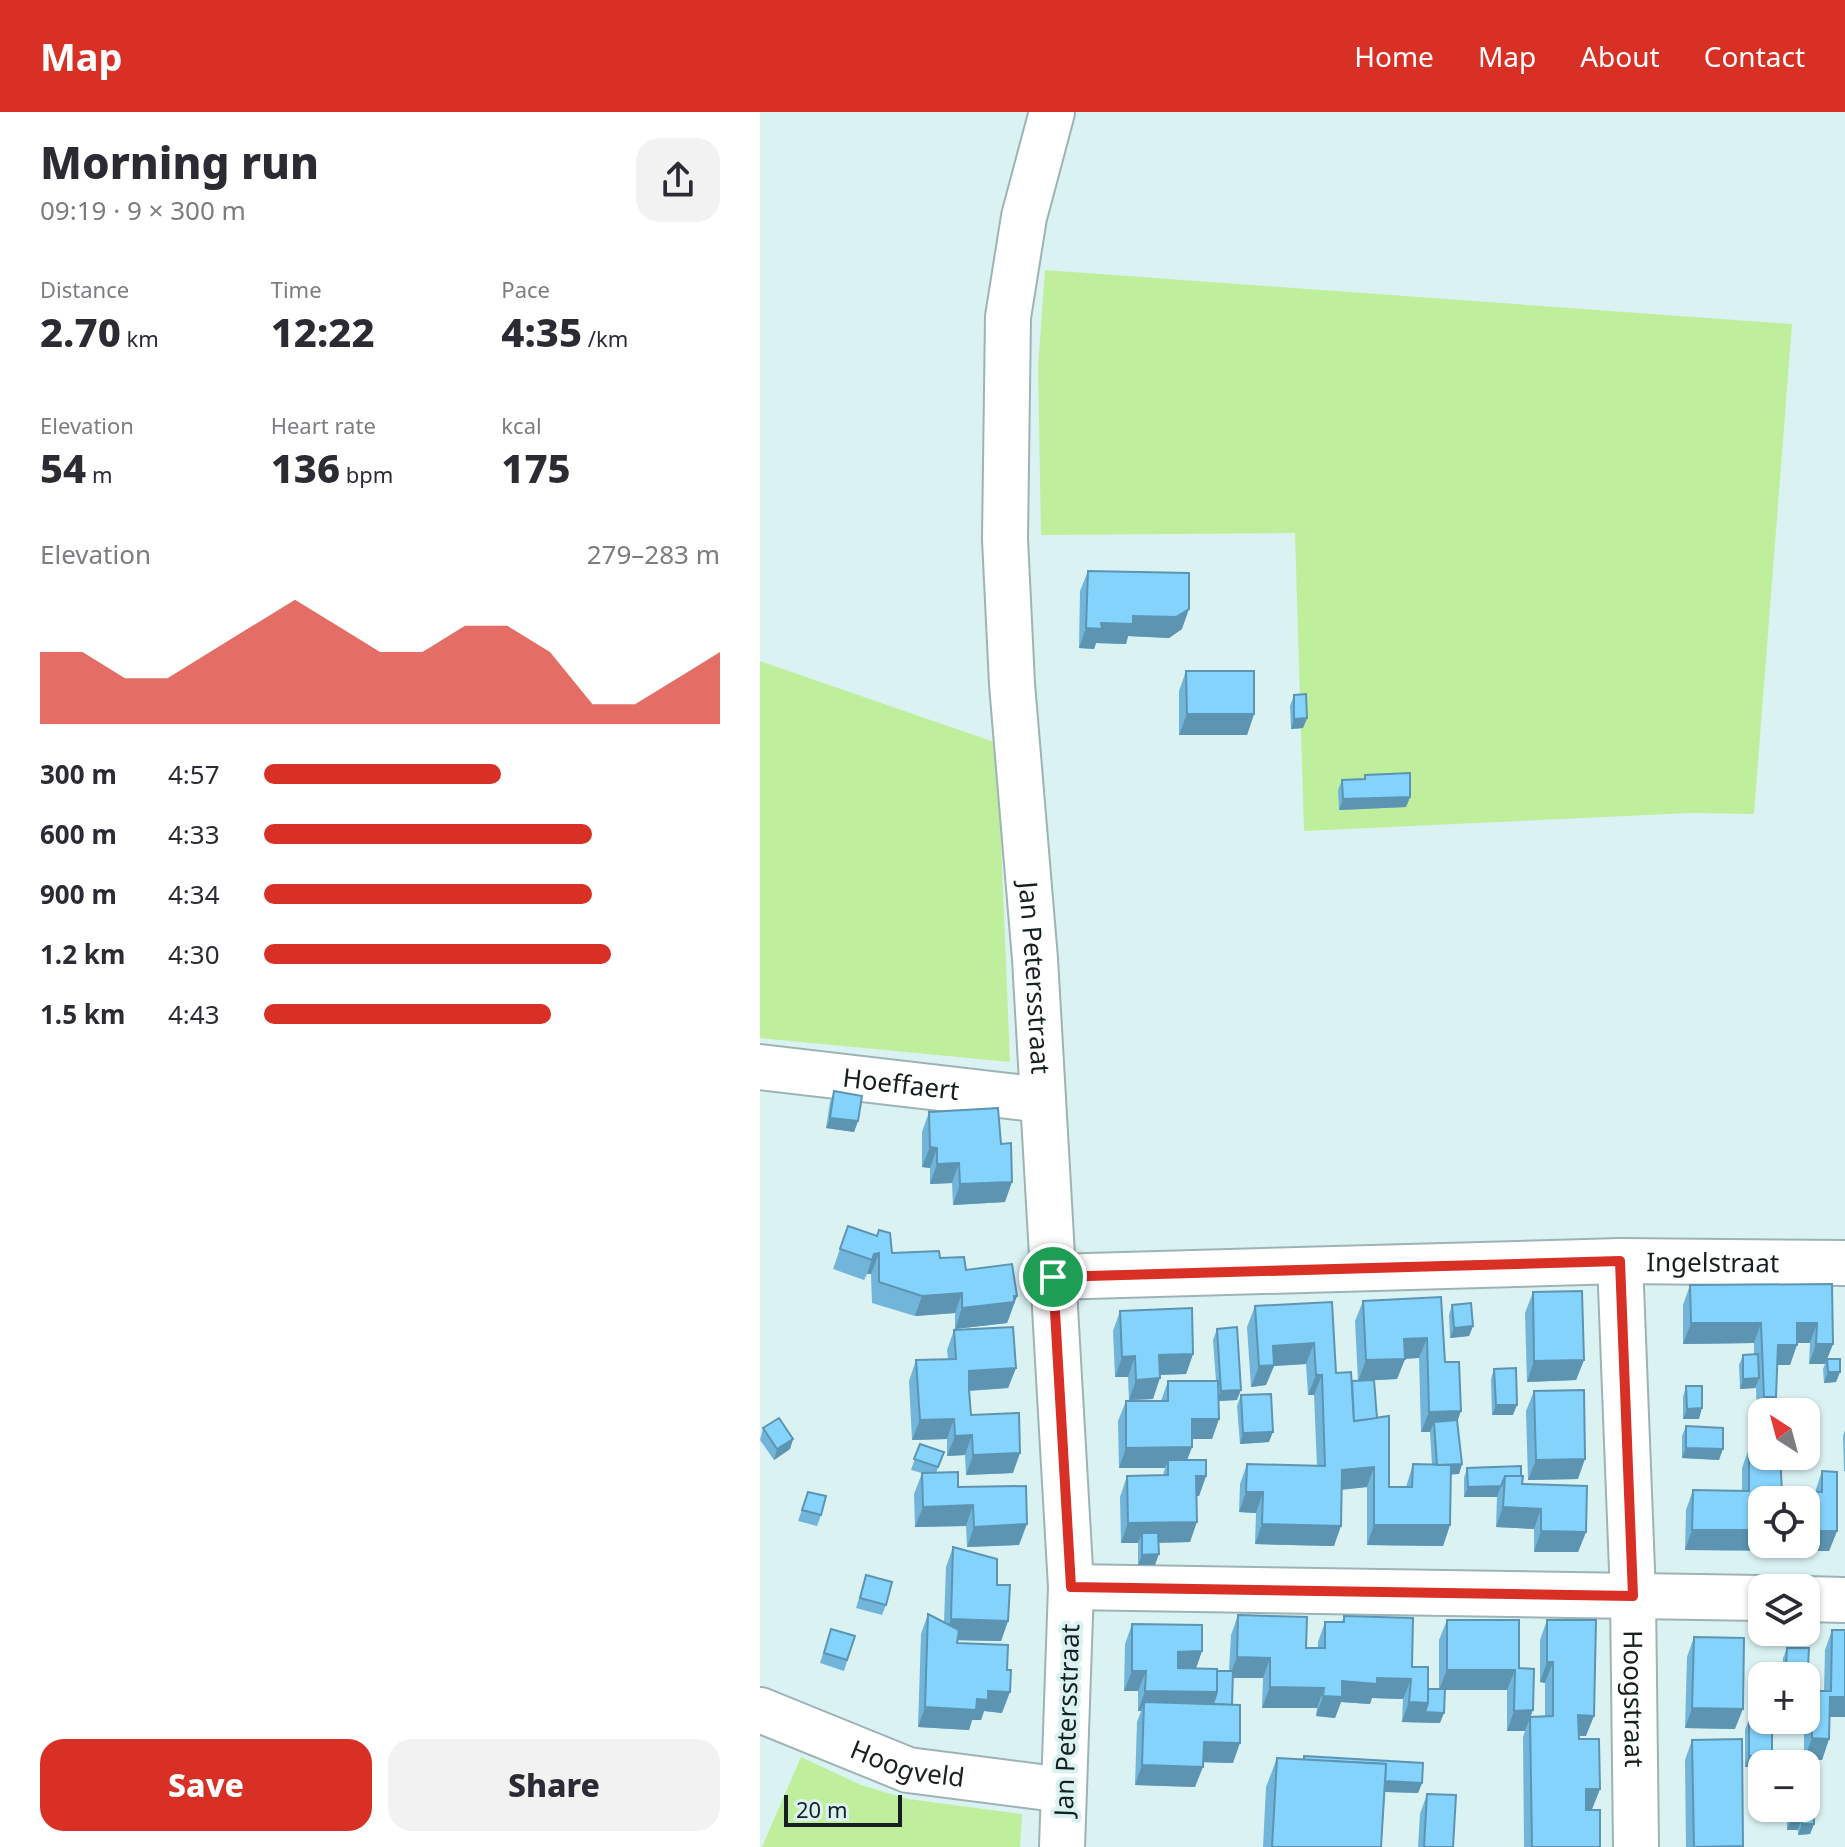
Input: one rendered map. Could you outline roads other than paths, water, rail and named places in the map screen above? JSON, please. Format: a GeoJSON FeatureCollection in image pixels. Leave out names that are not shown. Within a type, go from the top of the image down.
{"type":"FeatureCollection","features":[{"type":"Feature","properties":{"kind":"street","name":"Jan Petersstraat"},"geometry":{"type":"LineString","coordinates":[[1052,112],[1024,217],[1008,317],[1005,539],[1012,684],[1035,959],[1071,1587],[1062,1847]]}},
{"type":"Feature","properties":{"kind":"street","name":"Hoeffaert"},"geometry":{"type":"LineString","coordinates":[[760,1067],[1043,1100]]}},
{"type":"Feature","properties":{"kind":"street","name":"Ingelstraat"},"geometry":{"type":"LineString","coordinates":[[1053,1277],[1620,1261],[1845,1263]]}},
{"type":"Feature","properties":{"kind":"street","name":"Hoogstraat"},"geometry":{"type":"LineString","coordinates":[[1620,1261],[1633,1596],[1636,1847]]}},
{"type":"Feature","properties":{"kind":"street"},"geometry":{"type":"LineString","coordinates":[[1071,1587],[1748,1598]]}},
{"type":"Feature","properties":{"kind":"street"},"geometry":{"type":"LineString","coordinates":[[1820,1599],[1845,1600]]}},
{"type":"Feature","properties":{"kind":"street","name":"Hoogveld"},"geometry":{"type":"LineString","coordinates":[[760,1710],[908,1770],[1064,1790]]}}]}
